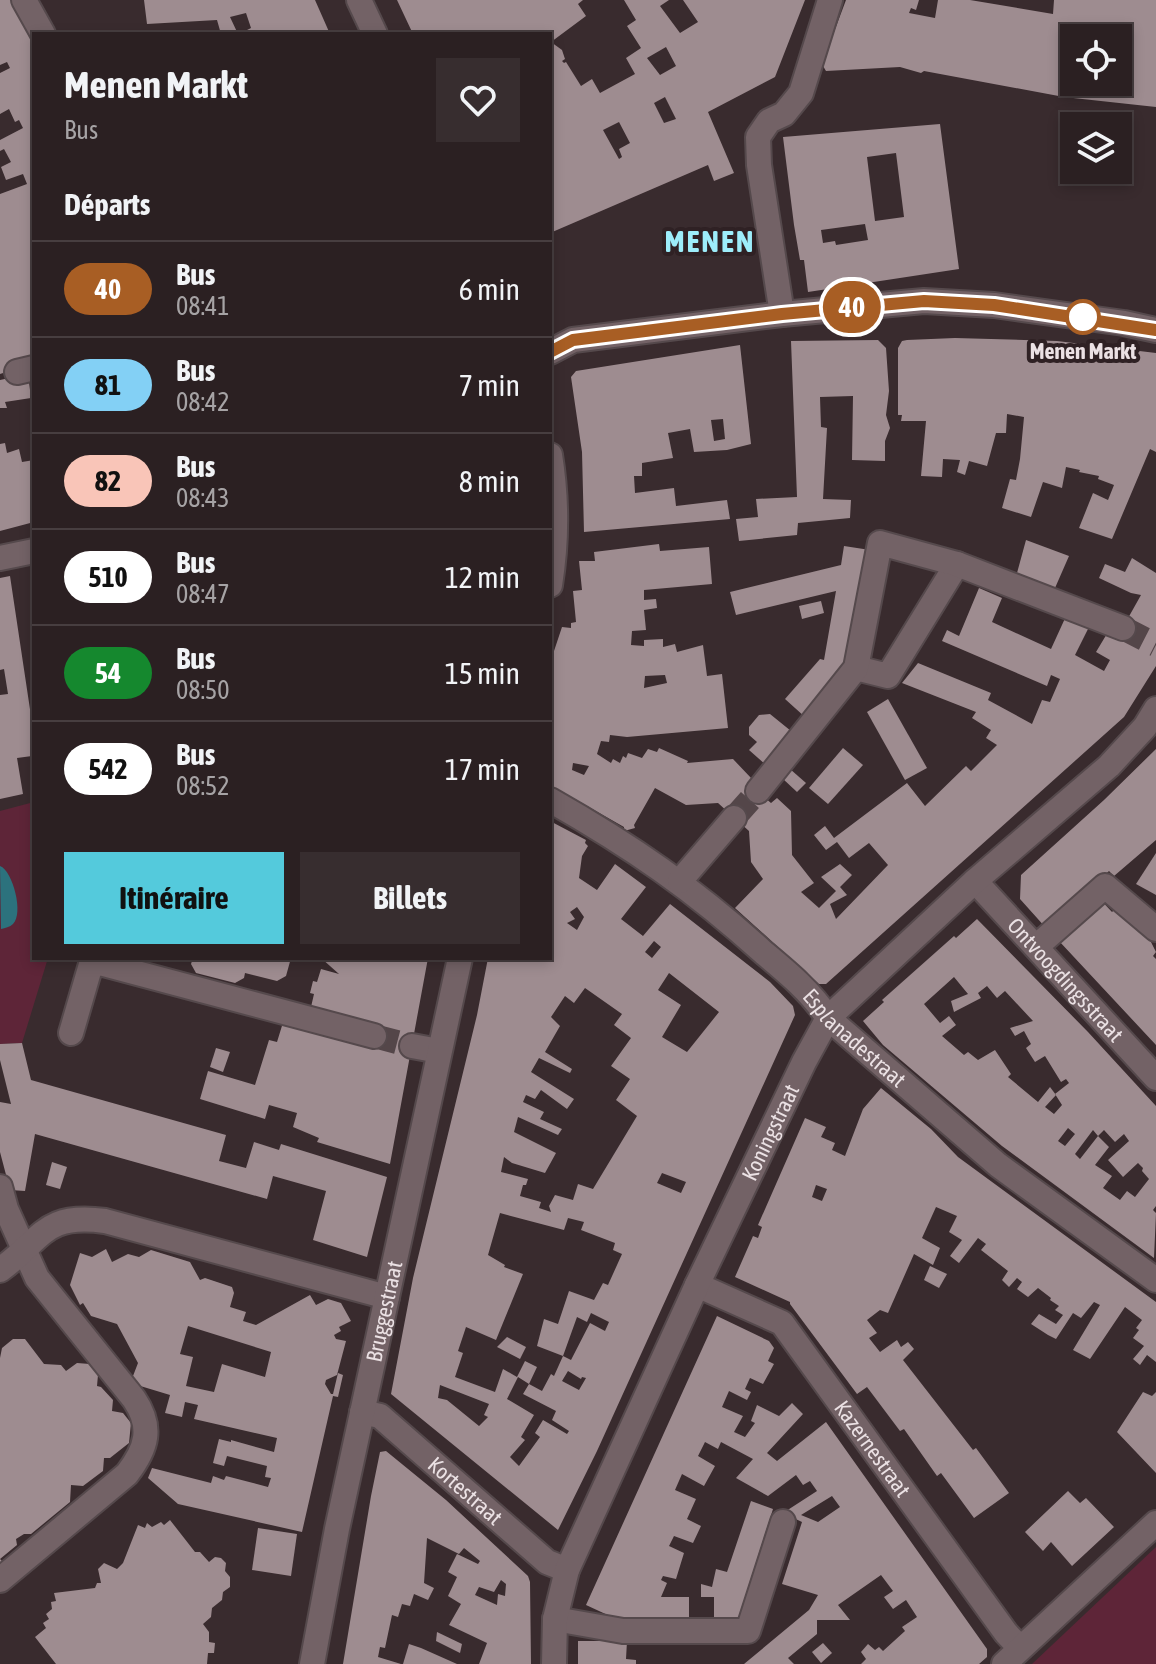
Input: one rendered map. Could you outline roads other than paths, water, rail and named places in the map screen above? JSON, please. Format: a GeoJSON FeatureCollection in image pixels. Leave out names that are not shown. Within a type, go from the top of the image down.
{"type":"FeatureCollection","features":[{"type":"Feature","properties":{"kind":"street"},"geometry":{"type":"LineString","coordinates":[[24,0],[42,32]]}},
{"type":"Feature","properties":{"kind":"street"},"geometry":{"type":"LineString","coordinates":[[359,0],[374,32]]}},
{"type":"Feature","properties":{"kind":"street"},"geometry":{"type":"LineString","coordinates":[[782,314],[759,165],[758,137],[769,121],[784,114],[798,97],[830,0]]}},
{"type":"Feature","properties":{"kind":"street"},"geometry":{"type":"LineString","coordinates":[[552,351],[573,340],[782,314],[924,301],[994,305],[1156,330]]}},
{"type":"Feature","properties":{"kind":"street"},"geometry":{"type":"LineString","coordinates":[[552,467],[556,547],[552,572]]}},
{"type":"Feature","properties":{"kind":"street"},"geometry":{"type":"LineString","coordinates":[[758,791],[856,668],[880,543],[957,564],[1123,628]]}},
{"type":"Feature","properties":{"kind":"street"},"geometry":{"type":"LineString","coordinates":[[0,558],[32,551]]}},
{"type":"Feature","properties":{"kind":"street"},"geometry":{"type":"LineString","coordinates":[[856,668],[888,676],[957,564]]}},
{"type":"Feature","properties":{"kind":"street","name":"Koningstraat"},"geometry":{"type":"LineString","coordinates":[[554,1664],[555,1619],[567,1570],[697,1285],[828,1018],[975,881],[1109,766],[1145,727],[1156,709]]}},
{"type":"Feature","properties":{"kind":"street","name":"Esplanadestraat"},"geometry":{"type":"LineString","coordinates":[[552,801],[620,840],[716,909],[815,998],[828,1018],[998,1165],[1156,1280]]}},
{"type":"Feature","properties":{"kind":"street"},"geometry":{"type":"LineString","coordinates":[[680,881],[734,818]]}},
{"type":"Feature","properties":{"kind":"street","name":"Ontvoogdingsstraat"},"geometry":{"type":"LineString","coordinates":[[975,881],[1156,1078]]}},
{"type":"Feature","properties":{"kind":"street"},"geometry":{"type":"LineString","coordinates":[[1037,946],[1105,886],[1156,929]]}},
{"type":"Feature","properties":{"kind":"street","name":"Bruggestraat"},"geometry":{"type":"LineString","coordinates":[[312,1664],[337,1529],[460,960]]}},
{"type":"Feature","properties":{"kind":"street"},"geometry":{"type":"LineString","coordinates":[[71,1033],[92,961],[374,1036]]}},
{"type":"Feature","properties":{"kind":"street"},"geometry":{"type":"LineString","coordinates":[[412,1046],[439,1051]]}},
{"type":"Feature","properties":{"kind":"street"},"geometry":{"type":"LineString","coordinates":[[0,1187],[6,1209],[37,1278],[144,1413],[146,1435],[140,1457],[127,1474],[0,1580]]}},
{"type":"Feature","properties":{"kind":"street"},"geometry":{"type":"LineString","coordinates":[[0,1270],[54,1224],[76,1218],[90,1219],[387,1297]]}},
{"type":"Feature","properties":{"kind":"street","name":"Kazernestraat"},"geometry":{"type":"LineString","coordinates":[[697,1285],[782,1323],[1006,1633],[1012,1656]]}},
{"type":"Feature","properties":{"kind":"street","name":"Kortestraat"},"geometry":{"type":"LineString","coordinates":[[362,1412],[380,1416],[547,1562],[567,1570]]}},
{"type":"Feature","properties":{"kind":"street"},"geometry":{"type":"LineString","coordinates":[[555,1619],[623,1631],[748,1631],[783,1522]]}},
{"type":"Feature","properties":{"kind":"street"},"geometry":{"type":"LineString","coordinates":[[1012,1656],[1156,1523]]}},
{"type":"Feature","properties":{"kind":"water"},"geometry":{"type":"Polygon","coordinates":[[[0,866],[13,884],[17,903],[13,924],[1,929],[0,866]]]}},
{"type":"Feature","properties":{"kind":"tunnel"},"geometry":{"type":"LineString","coordinates":[[1123,628],[1156,645]]}},
{"type":"Feature","properties":{"kind":"tunnel"},"geometry":{"type":"LineString","coordinates":[[734,818],[758,791]]}},
{"type":"Feature","properties":{"kind":"tunnel"},"geometry":{"type":"LineString","coordinates":[[374,1036],[412,1046]]}},
{"type":"Feature","properties":{"kind":"place","name":"Menen Markt"},"geometry":{"type":"Point","coordinates":[1083,317]}},
{"type":"Feature","properties":{"kind":"district","name":"MENEN"},"geometry":{"type":"Point","coordinates":[710,242]}}]}
